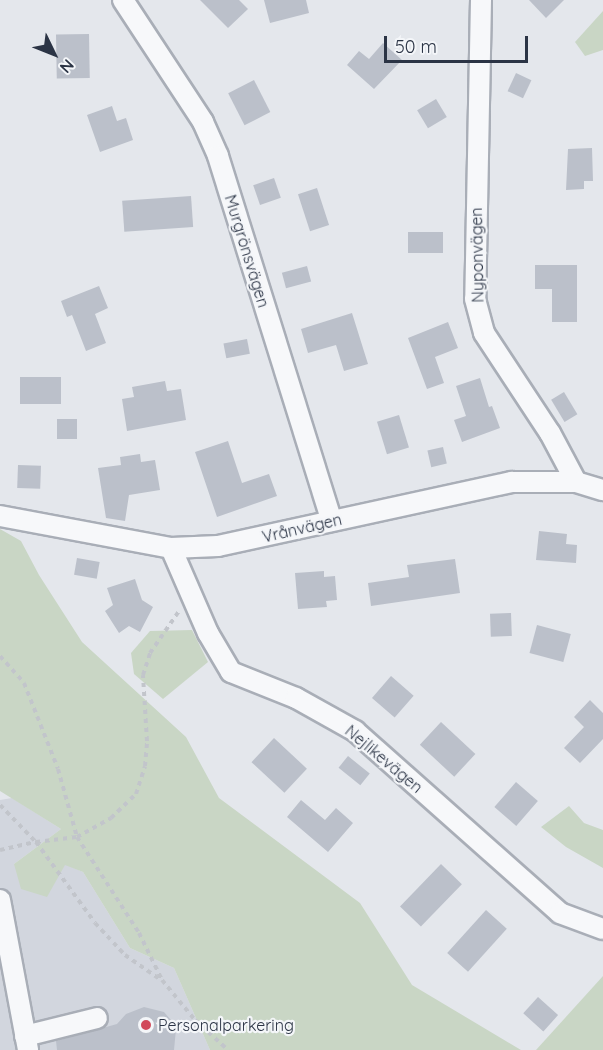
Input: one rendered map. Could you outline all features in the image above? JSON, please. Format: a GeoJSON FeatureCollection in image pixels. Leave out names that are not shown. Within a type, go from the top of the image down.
{"type":"FeatureCollection","features":[{"type":"Feature","properties":{"kind":"street","name":"Murgrönsvägen"},"geometry":{"type":"LineString","coordinates":[[123,0],[203,122],[218,156],[332,521]]}},
{"type":"Feature","properties":{"kind":"street","name":"Nyponvägen"},"geometry":{"type":"LineString","coordinates":[[481,0],[475,299],[484,333],[550,433],[576,482]]}},
{"type":"Feature","properties":{"kind":"street","name":"Vrånvägen"},"geometry":{"type":"LineString","coordinates":[[0,516],[171,548],[218,546],[512,482],[576,482],[603,490]]}},
{"type":"Feature","properties":{"kind":"street","name":"Nejlikevägen"},"geometry":{"type":"LineString","coordinates":[[171,548],[208,633],[231,672],[296,698],[355,731],[560,913],[603,929]]}},
{"type":"Feature","properties":{"kind":"street"},"geometry":{"type":"LineString","coordinates":[[0,900],[27,1043],[97,1018]]}},
{"type":"Feature","properties":{"kind":"path"},"geometry":{"type":"LineString","coordinates":[[0,850],[36,842],[77,837],[111,818],[136,794],[145,766],[147,741],[143,675],[150,653],[190,592]]}},
{"type":"Feature","properties":{"kind":"path"},"geometry":{"type":"LineString","coordinates":[[0,656],[24,683],[58,769],[77,837],[139,933],[162,980],[195,1020],[228,1050]]}},
{"type":"Feature","properties":{"kind":"path"},"geometry":{"type":"LineString","coordinates":[[0,805],[36,842],[95,922],[125,955],[162,980]]}},
{"type":"Feature","properties":{"kind":"shaded area"},"geometry":{"type":"Polygon","coordinates":[[[12,798],[61,829],[14,864],[65,864],[83,872],[130,948],[174,968],[210,1050],[0,1050],[0,800],[12,798]]]}},
{"type":"Feature","properties":{"kind":"green space"},"geometry":{"type":"Polygon","coordinates":[[[603,11],[603,50],[585,56],[575,42],[603,11]]]}},
{"type":"Feature","properties":{"kind":"green space"},"geometry":{"type":"Polygon","coordinates":[[[0,529],[21,541],[39,575],[82,642],[186,737],[219,798],[360,903],[412,985],[521,1050],[210,1050],[174,968],[130,948],[83,872],[65,865],[47,897],[21,889],[14,864],[61,829],[0,791],[0,529]]]}},
{"type":"Feature","properties":{"kind":"green space"},"geometry":{"type":"Polygon","coordinates":[[[192,630],[208,662],[163,699],[134,674],[131,653],[150,631],[192,630]]]}},
{"type":"Feature","properties":{"kind":"green space"},"geometry":{"type":"Polygon","coordinates":[[[569,806],[584,823],[603,830],[603,868],[566,847],[541,827],[569,806]]]}},
{"type":"Feature","properties":{"kind":"green space"},"geometry":{"type":"Polygon","coordinates":[[[603,976],[603,1050],[536,1050],[603,976]]]}},
{"type":"Feature","properties":{"kind":"building"},"geometry":{"type":"Polygon","coordinates":[[[200,0],[239,0],[248,9],[228,28],[200,0]]]}},
{"type":"Feature","properties":{"kind":"building"},"geometry":{"type":"Polygon","coordinates":[[[264,0],[306,0],[309,13],[270,23],[264,0]]]}},
{"type":"Feature","properties":{"kind":"building"},"geometry":{"type":"Polygon","coordinates":[[[529,0],[564,0],[546,18],[529,0]]]}},
{"type":"Feature","properties":{"kind":"building"},"geometry":{"type":"Polygon","coordinates":[[[89,34],[90,78],[57,79],[56,35],[89,34]]]}},
{"type":"Feature","properties":{"kind":"building"},"geometry":{"type":"Polygon","coordinates":[[[383,43],[402,60],[374,89],[347,65],[359,51],[369,59],[383,43]]]}},
{"type":"Feature","properties":{"kind":"building"},"geometry":{"type":"Polygon","coordinates":[[[516,73],[531,80],[523,98],[508,91],[516,73]]]}},
{"type":"Feature","properties":{"kind":"building"},"geometry":{"type":"Polygon","coordinates":[[[254,80],[270,112],[245,125],[228,93],[254,80]]]}},
{"type":"Feature","properties":{"kind":"building"},"geometry":{"type":"Polygon","coordinates":[[[436,99],[447,117],[428,128],[417,110],[436,99]]]}},
{"type":"Feature","properties":{"kind":"building"},"geometry":{"type":"Polygon","coordinates":[[[112,106],[117,121],[126,118],[133,140],[100,152],[87,115],[112,106]]]}},
{"type":"Feature","properties":{"kind":"building"},"geometry":{"type":"Polygon","coordinates":[[[592,148],[593,181],[584,181],[584,189],[566,190],[568,149],[592,148]]]}},
{"type":"Feature","properties":{"kind":"building"},"geometry":{"type":"Polygon","coordinates":[[[274,178],[281,198],[260,205],[253,185],[274,178]]]}},
{"type":"Feature","properties":{"kind":"building"},"geometry":{"type":"Polygon","coordinates":[[[317,188],[329,225],[310,231],[298,194],[317,188]]]}},
{"type":"Feature","properties":{"kind":"building"},"geometry":{"type":"Polygon","coordinates":[[[191,196],[193,227],[124,232],[122,201],[191,196]]]}},
{"type":"Feature","properties":{"kind":"building"},"geometry":{"type":"Polygon","coordinates":[[[408,232],[443,232],[443,253],[408,253],[408,232]]]}},
{"type":"Feature","properties":{"kind":"building"},"geometry":{"type":"Polygon","coordinates":[[[535,265],[577,265],[577,322],[552,322],[552,289],[535,289],[535,265]]]}},
{"type":"Feature","properties":{"kind":"building"},"geometry":{"type":"Polygon","coordinates":[[[307,266],[311,281],[286,288],[282,273],[307,266]]]}},
{"type":"Feature","properties":{"kind":"building"},"geometry":{"type":"Polygon","coordinates":[[[99,286],[108,308],[95,314],[106,343],[86,351],[72,315],[67,317],[61,301],[99,286]]]}},
{"type":"Feature","properties":{"kind":"building"},"geometry":{"type":"Polygon","coordinates":[[[352,313],[368,364],[344,371],[336,345],[308,353],[301,329],[352,313]]]}},
{"type":"Feature","properties":{"kind":"building"},"geometry":{"type":"Polygon","coordinates":[[[448,322],[458,348],[435,357],[444,383],[427,389],[408,338],[448,322]]]}},
{"type":"Feature","properties":{"kind":"building"},"geometry":{"type":"Polygon","coordinates":[[[247,339],[250,354],[226,358],[223,344],[247,339]]]}},
{"type":"Feature","properties":{"kind":"building"},"geometry":{"type":"Polygon","coordinates":[[[20,377],[61,377],[61,404],[20,404],[20,377]]]}},
{"type":"Feature","properties":{"kind":"building"},"geometry":{"type":"Polygon","coordinates":[[[480,378],[489,407],[492,406],[500,428],[462,442],[454,420],[466,416],[456,386],[480,378]]]}},
{"type":"Feature","properties":{"kind":"building"},"geometry":{"type":"Polygon","coordinates":[[[165,381],[167,391],[181,389],[186,420],[127,431],[122,399],[134,397],[132,387],[165,381]]]}},
{"type":"Feature","properties":{"kind":"building"},"geometry":{"type":"Polygon","coordinates":[[[564,392],[577,414],[565,422],[551,400],[564,392]]]}},
{"type":"Feature","properties":{"kind":"building"},"geometry":{"type":"Polygon","coordinates":[[[399,415],[409,448],[387,454],[377,422],[399,415]]]}},
{"type":"Feature","properties":{"kind":"building"},"geometry":{"type":"Polygon","coordinates":[[[57,419],[77,419],[77,439],[57,439],[57,419]]]}},
{"type":"Feature","properties":{"kind":"building"},"geometry":{"type":"Polygon","coordinates":[[[228,441],[242,483],[269,474],[277,496],[217,517],[195,452],[228,441]]]}},
{"type":"Feature","properties":{"kind":"building"},"geometry":{"type":"Polygon","coordinates":[[[443,447],[447,464],[431,467],[427,451],[443,447]]]}},
{"type":"Feature","properties":{"kind":"building"},"geometry":{"type":"Polygon","coordinates":[[[140,454],[141,462],[155,460],[160,490],[129,495],[125,521],[106,518],[98,468],[121,465],[120,457],[140,454]]]}},
{"type":"Feature","properties":{"kind":"building"},"geometry":{"type":"Polygon","coordinates":[[[18,465],[41,466],[40,489],[17,488],[18,465]]]}},
{"type":"Feature","properties":{"kind":"building"},"geometry":{"type":"Polygon","coordinates":[[[539,531],[567,534],[566,544],[577,545],[576,563],[536,560],[539,531]]]}},
{"type":"Feature","properties":{"kind":"building"},"geometry":{"type":"Polygon","coordinates":[[[77,558],[100,562],[97,579],[74,575],[77,558]]]}},
{"type":"Feature","properties":{"kind":"building"},"geometry":{"type":"Polygon","coordinates":[[[455,559],[460,593],[371,606],[368,583],[409,577],[407,565],[455,559]]]}},
{"type":"Feature","properties":{"kind":"building"},"geometry":{"type":"Polygon","coordinates":[[[324,571],[324,577],[335,576],[337,600],[326,601],[327,607],[298,609],[295,573],[324,571]]]}},
{"type":"Feature","properties":{"kind":"building"},"geometry":{"type":"Polygon","coordinates":[[[135,579],[142,600],[153,607],[140,632],[129,626],[119,633],[105,611],[113,605],[107,588],[135,579]]]}},
{"type":"Feature","properties":{"kind":"building"},"geometry":{"type":"Polygon","coordinates":[[[511,613],[512,636],[491,637],[490,614],[511,613]]]}},
{"type":"Feature","properties":{"kind":"building"},"geometry":{"type":"Polygon","coordinates":[[[537,625],[571,634],[563,662],[529,653],[537,625]]]}},
{"type":"Feature","properties":{"kind":"building"},"geometry":{"type":"Polygon","coordinates":[[[391,676],[414,696],[395,718],[372,698],[391,676]]]}},
{"type":"Feature","properties":{"kind":"building"},"geometry":{"type":"Polygon","coordinates":[[[590,700],[603,713],[603,739],[580,763],[564,748],[584,727],[574,717],[590,700]]]}},
{"type":"Feature","properties":{"kind":"building"},"geometry":{"type":"Polygon","coordinates":[[[441,722],[475,754],[454,777],[420,745],[441,722]]]}},
{"type":"Feature","properties":{"kind":"building"},"geometry":{"type":"Polygon","coordinates":[[[274,738],[307,769],[284,793],[251,762],[274,738]]]}},
{"type":"Feature","properties":{"kind":"building"},"geometry":{"type":"Polygon","coordinates":[[[348,756],[370,774],[360,785],[339,768],[348,756]]]}},
{"type":"Feature","properties":{"kind":"building"},"geometry":{"type":"Polygon","coordinates":[[[516,782],[538,801],[516,826],[494,807],[516,782]]]}},
{"type":"Feature","properties":{"kind":"building"},"geometry":{"type":"Polygon","coordinates":[[[301,800],[325,820],[336,808],[353,823],[328,852],[287,817],[301,800]]]}},
{"type":"Feature","properties":{"kind":"building"},"geometry":{"type":"Polygon","coordinates":[[[441,864],[462,884],[421,927],[400,906],[441,864]]]}},
{"type":"Feature","properties":{"kind":"building"},"geometry":{"type":"Polygon","coordinates":[[[486,910],[507,929],[468,972],[447,953],[486,910]]]}},
{"type":"Feature","properties":{"kind":"building"},"geometry":{"type":"Polygon","coordinates":[[[538,997],[558,1015],[543,1031],[523,1013],[538,997]]]}},
{"type":"Feature","properties":{"kind":"building","name":"Personalparkering"},"geometry":{"type":"Polygon","coordinates":[[[144,1007],[164,1012],[171,1020],[176,1029],[174,1050],[57,1050],[56,1041],[117,1024],[126,1014],[144,1007]]]}},
{"type":"Feature","properties":{"kind":"place","name":"Personalparkering"},"geometry":{"type":"Point","coordinates":[146,1025]}}]}
